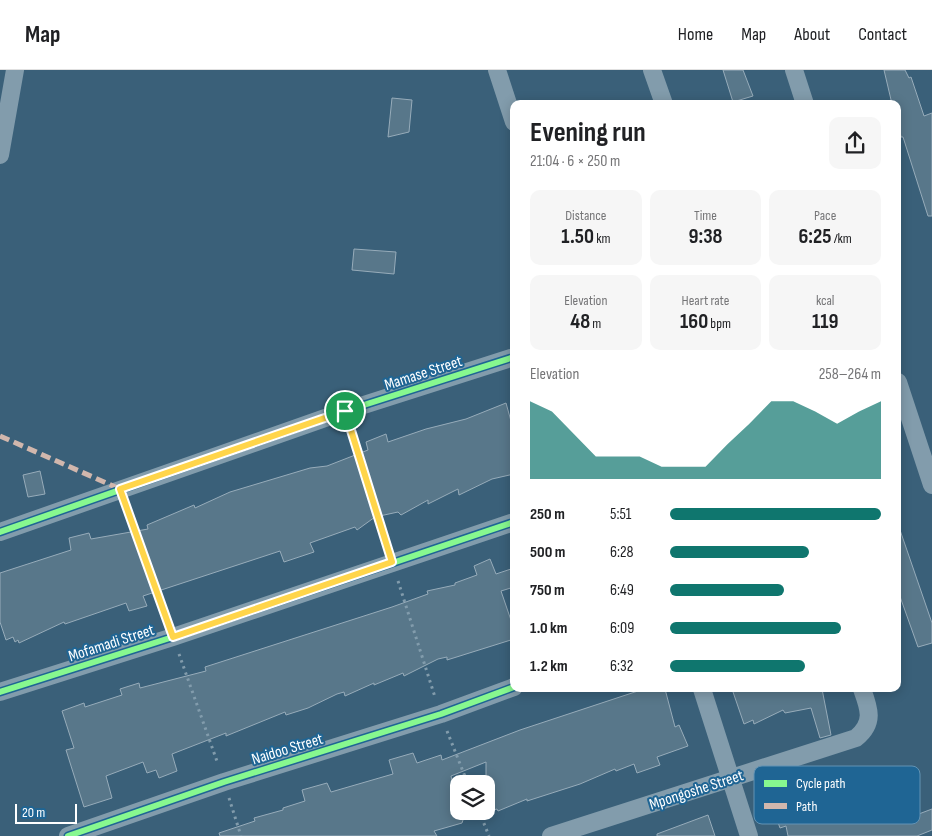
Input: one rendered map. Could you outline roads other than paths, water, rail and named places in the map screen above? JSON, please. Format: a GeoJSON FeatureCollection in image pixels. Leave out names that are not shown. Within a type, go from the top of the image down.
{"type":"FeatureCollection","features":[{"type":"Feature","properties":{"kind":"street"},"geometry":{"type":"LineString","coordinates":[[0,155],[5,93],[14,70]]}},
{"type":"Feature","properties":{"kind":"street"},"geometry":{"type":"LineString","coordinates":[[497,70],[510,110]]}},
{"type":"Feature","properties":{"kind":"street"},"geometry":{"type":"LineString","coordinates":[[652,70],[663,100]]}},
{"type":"Feature","properties":{"kind":"street"},"geometry":{"type":"LineString","coordinates":[[794,70],[803,100]]}},
{"type":"Feature","properties":{"kind":"street","name":"Mamase Street"},"geometry":{"type":"LineString","coordinates":[[0,532],[345,411],[510,358]]}},
{"type":"Feature","properties":{"kind":"street"},"geometry":{"type":"LineString","coordinates":[[901,391],[932,485]]}},
{"type":"Feature","properties":{"kind":"street","name":"Mofamadi Street"},"geometry":{"type":"LineString","coordinates":[[0,692],[173,637],[510,523]]}},
{"type":"Feature","properties":{"kind":"street","name":"Naidoo Street"},"geometry":{"type":"LineString","coordinates":[[68,836],[224,782],[441,714],[510,688]]}},
{"type":"Feature","properties":{"kind":"street"},"geometry":{"type":"LineString","coordinates":[[703,692],[749,836]]}},
{"type":"Feature","properties":{"kind":"street","name":"Mpongoshe Street"},"geometry":{"type":"LineString","coordinates":[[767,766],[856,738],[867,728],[870,711],[863,692]]}},
{"type":"Feature","properties":{"kind":"street","name":"Mpongoshe Street"},"geometry":{"type":"LineString","coordinates":[[551,836],[754,770]]}}]}
